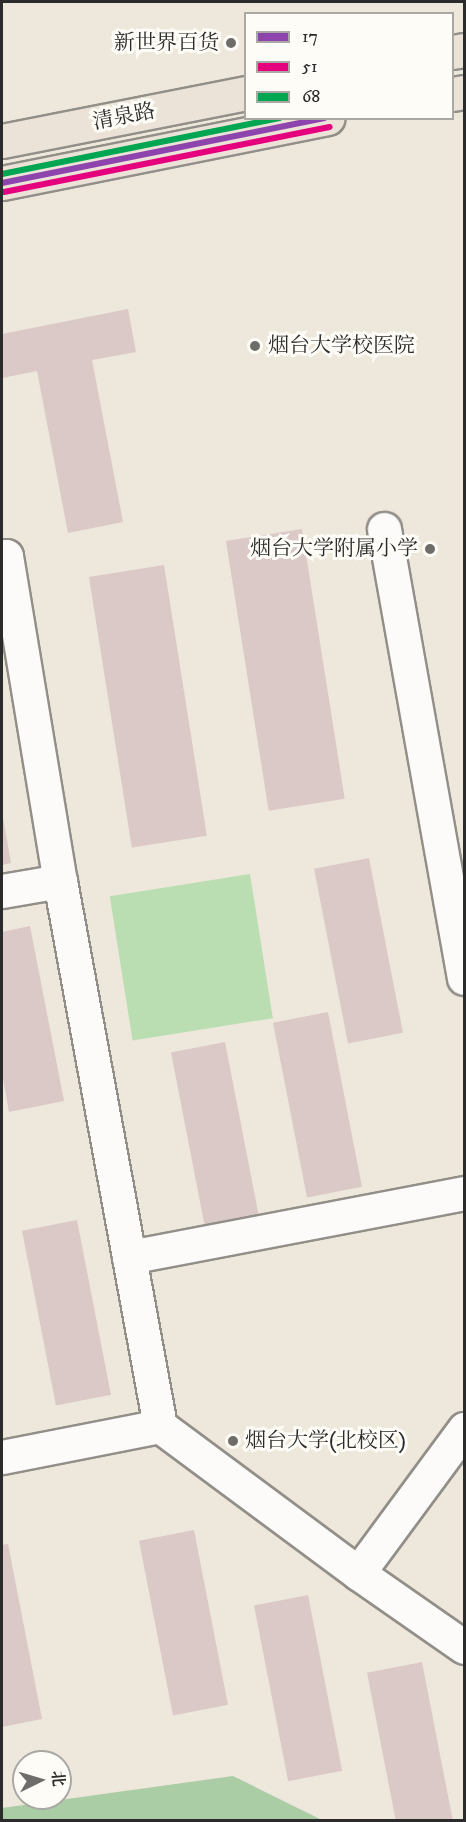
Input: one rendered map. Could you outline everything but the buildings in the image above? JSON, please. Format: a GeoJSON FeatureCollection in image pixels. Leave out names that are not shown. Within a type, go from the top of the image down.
{"type":"FeatureCollection","features":[{"type":"Feature","properties":{"kind":"main road","name":"清泉路"},"geometry":{"type":"LineString","coordinates":[[2,141],[244,93]]}},
{"type":"Feature","properties":{"kind":"main road","name":"清泉路"},"geometry":{"type":"LineString","coordinates":[[2,183],[317,120]]}},
{"type":"Feature","properties":{"kind":"street"},"geometry":{"type":"LineString","coordinates":[[384,529],[465,978]]}},
{"type":"Feature","properties":{"kind":"street"},"geometry":{"type":"LineString","coordinates":[[2,557],[6,556],[60,881],[160,1426],[358,1573],[465,1647]]}},
{"type":"Feature","properties":{"kind":"street"},"geometry":{"type":"LineString","coordinates":[[2,891],[60,881]]}},
{"type":"Feature","properties":{"kind":"street"},"geometry":{"type":"LineString","coordinates":[[129,1257],[465,1193]]}},
{"type":"Feature","properties":{"kind":"street"},"geometry":{"type":"LineString","coordinates":[[2,1457],[160,1426]]}},
{"type":"Feature","properties":{"kind":"street"},"geometry":{"type":"LineString","coordinates":[[358,1573],[465,1429]]}},
{"type":"Feature","properties":{"kind":"green space"},"geometry":{"type":"Polygon","coordinates":[[[250,874],[273,1018],[133,1040],[110,896],[250,874]]]}},
{"type":"Feature","properties":{"kind":"green space"},"geometry":{"type":"Polygon","coordinates":[[[233,1776],[322,1820],[2,1820],[2,1808],[72,1810],[72,1798],[233,1776]]]}},
{"type":"Feature","properties":{"kind":"transit line","name":"68"},"geometry":{"type":"LineString","coordinates":[[2,174],[269,120]]}},
{"type":"Feature","properties":{"kind":"transit line","name":"17"},"geometry":{"type":"LineString","coordinates":[[2,183],[315,120]]}},
{"type":"Feature","properties":{"kind":"transit line","name":"51"},"geometry":{"type":"LineString","coordinates":[[4,192],[330,127]]}},
{"type":"Feature","properties":{"kind":"place","name":"新世界百货"},"geometry":{"type":"Point","coordinates":[231,43]}},
{"type":"Feature","properties":{"kind":"place","name":"烟台大学校医院"},"geometry":{"type":"Point","coordinates":[255,346]}},
{"type":"Feature","properties":{"kind":"place","name":"烟台大学附属小学"},"geometry":{"type":"Point","coordinates":[430,549]}},
{"type":"Feature","properties":{"kind":"place","name":"烟台大学(北校区)"},"geometry":{"type":"Point","coordinates":[233,1441]}}]}
